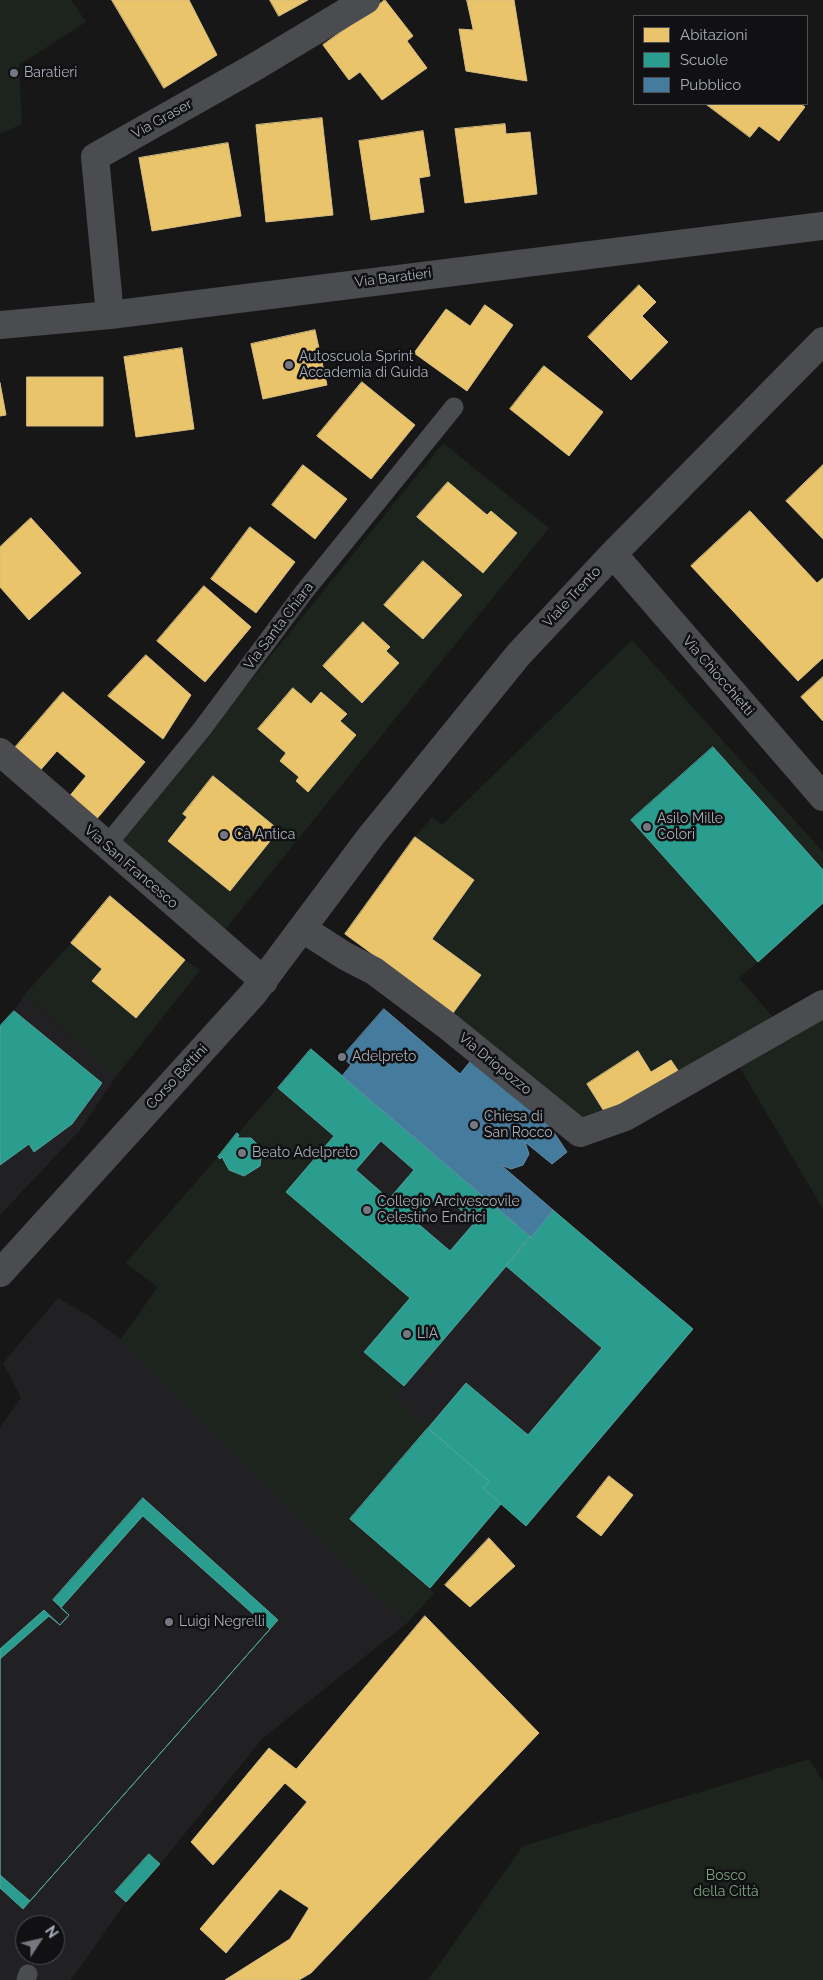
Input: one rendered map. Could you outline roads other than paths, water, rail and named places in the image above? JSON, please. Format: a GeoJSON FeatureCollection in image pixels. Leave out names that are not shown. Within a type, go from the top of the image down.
{"type":"FeatureCollection","features":[{"type":"Feature","properties":{"kind":"street","name":"Via Graser"},"geometry":{"type":"LineString","coordinates":[[110,315],[95,157],[254,68],[366,0]]}},
{"type":"Feature","properties":{"kind":"street","name":"Via Baratieri"},"geometry":{"type":"LineString","coordinates":[[785,229],[823,208]]}},
{"type":"Feature","properties":{"kind":"street","name":"Via Baratieri"},"geometry":{"type":"LineString","coordinates":[[0,325],[110,315],[785,229],[823,226]]}},
{"type":"Feature","properties":{"kind":"street","name":"Viale Trento"},"geometry":{"type":"LineString","coordinates":[[344,873],[371,836],[519,654],[613,554],[823,341]]}},
{"type":"Feature","properties":{"kind":"street","name":"Via Chiocchietti"},"geometry":{"type":"LineString","coordinates":[[613,554],[823,798]]}},
{"type":"Feature","properties":{"kind":"street","name":"Via San Francesco"},"geometry":{"type":"LineString","coordinates":[[0,752],[106,846],[264,981]]}},
{"type":"Feature","properties":{"kind":"street","name":"Corso Bettini"},"geometry":{"type":"LineString","coordinates":[[0,1273],[264,981],[344,873]]}},
{"type":"Feature","properties":{"kind":"street","name":"Via Driopozzo"},"geometry":{"type":"LineString","coordinates":[[303,929],[345,956],[374,971],[449,1027],[580,1133],[624,1117],[823,1004]]}},
{"type":"Feature","properties":{"kind":"lane","name":"Via Santa Chiara"},"geometry":{"type":"LineString","coordinates":[[106,846],[202,729],[304,592],[454,407]]}},
{"type":"Feature","properties":{"kind":"place","name":"Baratieri"},"geometry":{"type":"Point","coordinates":[14,73]}},
{"type":"Feature","properties":{"kind":"place","name":"Autoscuola Sprint Accademia di Guida"},"geometry":{"type":"Point","coordinates":[289,365]}},
{"type":"Feature","properties":{"kind":"place","name":"Asilo Mille Colori"},"geometry":{"type":"Point","coordinates":[647,827]}},
{"type":"Feature","properties":{"kind":"place","name":"Cà Antica"},"geometry":{"type":"Point","coordinates":[224,835]}},
{"type":"Feature","properties":{"kind":"place","name":"Adelpreto"},"geometry":{"type":"Point","coordinates":[342,1057]}},
{"type":"Feature","properties":{"kind":"place","name":"Chiesa di San Rocco"},"geometry":{"type":"Point","coordinates":[474,1125]}},
{"type":"Feature","properties":{"kind":"place","name":"Beato Adelpreto"},"geometry":{"type":"Point","coordinates":[242,1153]}},
{"type":"Feature","properties":{"kind":"place","name":"Collegio Arcivescovile Celestino Endrici"},"geometry":{"type":"Point","coordinates":[367,1210]}},
{"type":"Feature","properties":{"kind":"place","name":"LIA"},"geometry":{"type":"Point","coordinates":[407,1334]}},
{"type":"Feature","properties":{"kind":"place","name":"Luigi Negrelli"},"geometry":{"type":"Point","coordinates":[169,1622]}},
{"type":"Feature","properties":{"kind":"park label","name":"Bosco della Città"},"geometry":{"type":"Point","coordinates":[726,1884]}}]}
